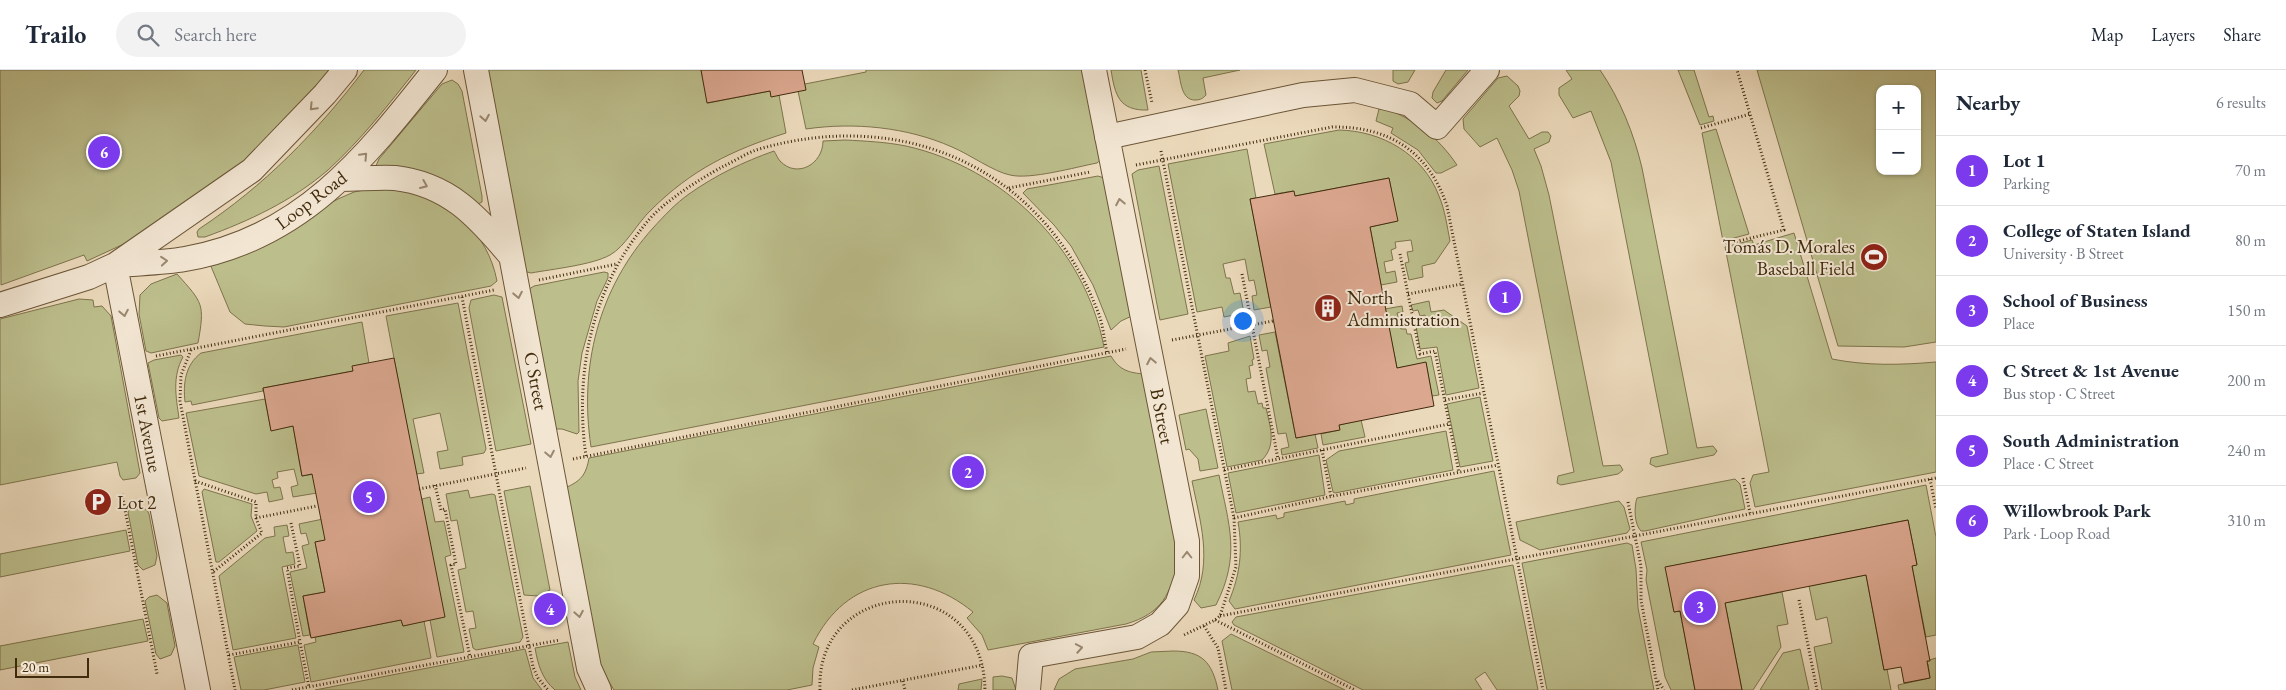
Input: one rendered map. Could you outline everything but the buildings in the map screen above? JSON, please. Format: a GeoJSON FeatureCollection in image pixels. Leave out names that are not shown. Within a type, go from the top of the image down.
{"type":"FeatureCollection","features":[{"type":"Feature","properties":{"kind":"street","name":"Loop Road"},"geometry":{"type":"LineString","coordinates":[[0,305],[90,277],[115,265],[252,170],[325,94],[345,70]]}},
{"type":"Feature","properties":{"kind":"street","name":"Loop Road"},"geometry":{"type":"LineString","coordinates":[[115,265],[185,260],[239,245],[277,227],[314,202],[341,179],[383,136],[435,70]]}},
{"type":"Feature","properties":{"kind":"street","name":"C Street"},"geometry":{"type":"LineString","coordinates":[[476,70],[510,255],[554,472],[589,668],[599,690]]}},
{"type":"Feature","properties":{"kind":"street","name":"B Street"},"geometry":{"type":"LineString","coordinates":[[1028,690],[1031,656],[1137,637],[1160,624],[1176,605],[1187,576],[1187,541],[1094,70]]}},
{"type":"Feature","properties":{"kind":"street"},"geometry":{"type":"LineString","coordinates":[[1107,137],[1303,95],[1354,90],[1410,104],[1437,126],[1487,70]]}},
{"type":"Feature","properties":{"kind":"street"},"geometry":{"type":"LineString","coordinates":[[341,179],[393,178],[417,182],[438,191],[469,209],[510,255]]}},
{"type":"Feature","properties":{"kind":"street","name":"1st Avenue"},"geometry":{"type":"LineString","coordinates":[[115,265],[198,690]]}},
{"type":"Feature","properties":{"kind":"path"},"geometry":{"type":"LineString","coordinates":[[1145,70],[1152,103]]}},
{"type":"Feature","properties":{"kind":"path"},"geometry":{"type":"LineString","coordinates":[[1726,244],[1784,230],[1737,70]]}},
{"type":"Feature","properties":{"kind":"path"},"geometry":{"type":"LineString","coordinates":[[1701,128],[1750,114]]}},
{"type":"Feature","properties":{"kind":"path"},"geometry":{"type":"LineString","coordinates":[[1131,166],[1332,127],[1348,127],[1383,134],[1399,142],[1423,160],[1447,206],[1542,690]]}},
{"type":"Feature","properties":{"kind":"path"},"geometry":{"type":"LineString","coordinates":[[586,456],[582,429],[582,382],[594,323],[617,264],[648,220],[697,181],[754,151],[798,141],[854,135],[912,142],[974,165],[1009,188],[1050,230],[1080,273],[1099,313],[1107,353]]}},
{"type":"Feature","properties":{"kind":"path"},"geometry":{"type":"LineString","coordinates":[[1160,143],[1234,518],[1236,567],[1220,616]]}},
{"type":"Feature","properties":{"kind":"path"},"geometry":{"type":"LineString","coordinates":[[1009,188],[1093,171]]}},
{"type":"Feature","properties":{"kind":"path"},"geometry":{"type":"LineString","coordinates":[[1400,254],[1420,354],[1435,351],[1459,473]]}},
{"type":"Feature","properties":{"kind":"path"},"geometry":{"type":"LineString","coordinates":[[534,282],[617,264]]}},
{"type":"Feature","properties":{"kind":"path"},"geometry":{"type":"LineString","coordinates":[[1242,274],[1278,459]]}},
{"type":"Feature","properties":{"kind":"path"},"geometry":{"type":"LineString","coordinates":[[1408,294],[1462,284]]}},
{"type":"Feature","properties":{"kind":"path"},"geometry":{"type":"LineString","coordinates":[[134,361],[499,289]]}},
{"type":"Feature","properties":{"kind":"path"},"geometry":{"type":"LineString","coordinates":[[462,297],[533,667],[538,678],[548,690]]}},
{"type":"Feature","properties":{"kind":"path"},"geometry":{"type":"LineString","coordinates":[[1164,342],[1273,321]]}},
{"type":"Feature","properties":{"kind":"path"},"geometry":{"type":"LineString","coordinates":[[569,459],[1131,348]]}},
{"type":"Feature","properties":{"kind":"path"},"geometry":{"type":"LineString","coordinates":[[191,349],[181,375],[180,401],[236,690]]}},
{"type":"Feature","properties":{"kind":"path"},"geometry":{"type":"LineString","coordinates":[[1444,400],[1483,392]]}},
{"type":"Feature","properties":{"kind":"path"},"geometry":{"type":"LineString","coordinates":[[1224,470],[1449,424]]}},
{"type":"Feature","properties":{"kind":"path"},"geometry":{"type":"LineString","coordinates":[[1322,450],[1330,497]]}},
{"type":"Feature","properties":{"kind":"path"},"geometry":{"type":"LineString","coordinates":[[1234,518],[1330,497],[1498,465]]}},
{"type":"Feature","properties":{"kind":"path"},"geometry":{"type":"LineString","coordinates":[[419,489],[531,467]]}},
{"type":"Feature","properties":{"kind":"path"},"geometry":{"type":"LineString","coordinates":[[1743,478],[1750,513]]}},
{"type":"Feature","properties":{"kind":"path"},"geometry":{"type":"LineString","coordinates":[[1355,690],[1215,620],[1220,616],[1936,478]]}},
{"type":"Feature","properties":{"kind":"path"},"geometry":{"type":"LineString","coordinates":[[1930,479],[1936,509]]}},
{"type":"Feature","properties":{"kind":"path"},"geometry":{"type":"LineString","coordinates":[[195,481],[256,502],[256,518],[262,533],[212,572]]}},
{"type":"Feature","properties":{"kind":"path"},"geometry":{"type":"LineString","coordinates":[[435,485],[440,510],[445,509],[456,564],[451,565],[470,657]]}},
{"type":"Feature","properties":{"kind":"path"},"geometry":{"type":"LineString","coordinates":[[122,494],[157,674]]}},
{"type":"Feature","properties":{"kind":"path"},"geometry":{"type":"LineString","coordinates":[[1628,502],[1641,566],[1641,600],[1658,690]]}},
{"type":"Feature","properties":{"kind":"path"},"geometry":{"type":"LineString","coordinates":[[256,518],[317,506]]}},
{"type":"Feature","properties":{"kind":"path"},"geometry":{"type":"LineString","coordinates":[[291,523],[300,566],[287,568],[309,687]]}},
{"type":"Feature","properties":{"kind":"path"},"geometry":{"type":"LineString","coordinates":[[1799,600],[1817,690]]}},
{"type":"Feature","properties":{"kind":"path"},"geometry":{"type":"LineString","coordinates":[[820,690],[821,667],[828,647],[840,630],[855,615],[874,606],[894,601],[915,601],[928,605],[953,618],[968,633],[979,651],[983,665],[985,690]]}},
{"type":"Feature","properties":{"kind":"path"},"geometry":{"type":"LineString","coordinates":[[1204,626],[1218,648],[1226,690]]}},
{"type":"Feature","properties":{"kind":"path"},"geometry":{"type":"LineString","coordinates":[[229,655],[300,642]]}},
{"type":"Feature","properties":{"kind":"path"},"geometry":{"type":"LineString","coordinates":[[292,690],[529,646]]}},
{"type":"Feature","properties":{"kind":"path"},"geometry":{"type":"LineString","coordinates":[[852,690],[983,665]]}},
{"type":"Feature","properties":{"kind":"path"},"geometry":{"type":"LineString","coordinates":[[1656,678],[1664,690]]}},
{"type":"Feature","properties":{"kind":"path"},"geometry":{"type":"LineString","coordinates":[[903,681],[905,690]]}},
{"type":"Feature","properties":{"kind":"green space"},"geometry":{"type":"Polygon","coordinates":[[[0,70],[332,70],[235,171],[139,237],[87,261],[84,255],[1,285],[0,70]]]}},
{"type":"Feature","properties":{"kind":"green space"},"geometry":{"type":"Polygon","coordinates":[[[364,70],[416,70],[363,134],[328,170],[314,181],[285,201],[254,217],[205,237],[198,237],[197,232],[199,229],[246,195],[288,157],[328,115],[364,70]]]}},
{"type":"Feature","properties":{"kind":"green space"},"geometry":{"type":"Polygon","coordinates":[[[482,70],[701,70],[708,103],[770,91],[779,95],[786,133],[730,154],[681,183],[646,215],[621,246],[610,255],[583,264],[531,273],[523,271],[482,70]]]}},
{"type":"Feature","properties":{"kind":"green space"},"geometry":{"type":"Polygon","coordinates":[[[866,70],[1086,70],[1103,158],[1097,163],[1066,170],[1019,176],[997,170],[935,140],[899,131],[861,126],[806,129],[798,91],[805,84],[866,72],[866,70]]]}},
{"type":"Feature","properties":{"kind":"green space"},"geometry":{"type":"Polygon","coordinates":[[[1111,70],[1141,70],[1148,110],[1131,108],[1120,100],[1114,87],[1111,70]]]}},
{"type":"Feature","properties":{"kind":"green space"},"geometry":{"type":"Polygon","coordinates":[[[1178,70],[1240,70],[1203,78],[1206,95],[1202,99],[1195,100],[1190,99],[1184,93],[1178,70]]]}},
{"type":"Feature","properties":{"kind":"green space"},"geometry":{"type":"Polygon","coordinates":[[[1393,70],[1415,70],[1408,82],[1398,84],[1393,81],[1393,70]]]}},
{"type":"Feature","properties":{"kind":"green space"},"geometry":{"type":"Polygon","coordinates":[[[1446,70],[1468,70],[1442,101],[1437,103],[1432,98],[1433,92],[1446,70]]]}},
{"type":"Feature","properties":{"kind":"green space"},"geometry":{"type":"Polygon","coordinates":[[[1566,70],[1600,70],[1620,105],[1635,142],[1642,168],[1697,448],[1713,446],[1717,451],[1714,455],[1656,467],[1650,464],[1651,458],[1668,454],[1611,162],[1591,111],[1573,118],[1559,95],[1559,88],[1572,79],[1566,70]]]}},
{"type":"Feature","properties":{"kind":"green space"},"geometry":{"type":"Polygon","coordinates":[[[1678,70],[1694,70],[1709,117],[1713,116],[1714,121],[1700,125],[1678,70]]]}},
{"type":"Feature","properties":{"kind":"green space","name":"Tomás D. Morales Baseball Field"},"geometry":{"type":"Polygon","coordinates":[[[1757,70],[1936,70],[1936,342],[1904,347],[1838,346],[1757,70]]]}},
{"type":"Feature","properties":{"kind":"green space"},"geometry":{"type":"Polygon","coordinates":[[[1507,76],[1518,86],[1520,91],[1519,96],[1509,106],[1529,139],[1542,132],[1548,132],[1551,136],[1549,142],[1534,149],[1549,195],[1603,466],[1620,465],[1623,470],[1618,474],[1561,485],[1557,483],[1558,476],[1574,472],[1519,191],[1512,170],[1497,138],[1480,147],[1464,129],[1463,119],[1498,78],[1507,76]]]}},
{"type":"Feature","properties":{"kind":"green space"},"geometry":{"type":"Polygon","coordinates":[[[452,80],[458,84],[462,91],[482,196],[482,202],[478,204],[375,168],[379,159],[442,84],[452,80]]]}},
{"type":"Feature","properties":{"kind":"green space"},"geometry":{"type":"Polygon","coordinates":[[[1383,108],[1395,112],[1425,130],[1442,146],[1457,165],[1441,173],[1436,173],[1418,150],[1391,133],[1393,128],[1376,121],[1379,109],[1383,108]]]}},
{"type":"Feature","properties":{"kind":"green space"},"geometry":{"type":"Polygon","coordinates":[[[1716,129],[1749,234],[1723,241],[1702,133],[1716,129]]]}},
{"type":"Feature","properties":{"kind":"green space"},"geometry":{"type":"Polygon","coordinates":[[[1339,130],[1355,131],[1385,140],[1412,157],[1432,181],[1443,207],[1450,241],[1435,263],[1422,266],[1423,277],[1409,280],[1405,263],[1409,262],[1407,252],[1413,251],[1411,240],[1395,242],[1396,248],[1391,250],[1393,260],[1384,262],[1386,273],[1395,271],[1397,282],[1381,285],[1370,227],[1397,221],[1389,178],[1295,196],[1293,191],[1275,194],[1264,144],[1339,130]]]}},
{"type":"Feature","properties":{"kind":"green space"},"geometry":{"type":"Polygon","coordinates":[[[845,140],[906,146],[942,157],[976,173],[1007,193],[1035,218],[1059,246],[1079,277],[1094,311],[1104,347],[591,447],[588,388],[597,330],[606,303],[618,277],[634,252],[653,228],[689,194],[741,164],[774,151],[779,160],[787,166],[801,169],[814,162],[819,156],[823,141],[845,140]]]}},
{"type":"Feature","properties":{"kind":"green space"},"geometry":{"type":"Polygon","coordinates":[[[1247,149],[1256,198],[1250,199],[1271,307],[1254,310],[1252,296],[1257,295],[1254,280],[1249,281],[1245,259],[1223,264],[1226,278],[1230,278],[1234,294],[1240,293],[1244,313],[1224,317],[1222,307],[1197,312],[1168,164],[1247,149]]]}},
{"type":"Feature","properties":{"kind":"green space"},"geometry":{"type":"Polygon","coordinates":[[[1159,166],[1188,314],[1160,320],[1132,174],[1138,170],[1159,166]]]}},
{"type":"Feature","properties":{"kind":"green space"},"geometry":{"type":"Polygon","coordinates":[[[1098,176],[1107,179],[1134,315],[1121,321],[1111,330],[1093,285],[1071,246],[1023,193],[1027,189],[1098,176]]]}},
{"type":"Feature","properties":{"kind":"green space"},"geometry":{"type":"Polygon","coordinates":[[[369,189],[404,189],[437,201],[452,210],[465,221],[485,248],[497,281],[491,286],[284,327],[245,324],[230,312],[210,264],[338,199],[354,192],[369,189]]]}},
{"type":"Feature","properties":{"kind":"green space"},"geometry":{"type":"Polygon","coordinates":[[[1794,233],[1832,359],[1884,364],[1936,362],[1936,472],[1755,507],[1750,483],[1753,475],[1769,472],[1725,247],[1752,240],[1754,245],[1794,233]]]}},
{"type":"Feature","properties":{"kind":"green space"},"geometry":{"type":"Polygon","coordinates":[[[604,272],[608,273],[608,278],[597,301],[582,353],[578,381],[579,432],[577,434],[562,429],[553,429],[526,291],[534,286],[604,272]]]}},
{"type":"Feature","properties":{"kind":"green space"},"geometry":{"type":"Polygon","coordinates":[[[177,274],[197,298],[200,305],[201,320],[198,343],[151,353],[146,351],[139,314],[140,295],[151,284],[177,274]]]}},
{"type":"Feature","properties":{"kind":"green space"},"geometry":{"type":"Polygon","coordinates":[[[494,295],[502,297],[531,444],[496,451],[469,308],[471,300],[494,295]]]}},
{"type":"Feature","properties":{"kind":"green space"},"geometry":{"type":"Polygon","coordinates":[[[79,299],[93,300],[94,307],[102,306],[111,316],[140,473],[136,478],[123,480],[120,476],[117,462],[0,485],[0,319],[79,299]]]}},
{"type":"Feature","properties":{"kind":"green space"},"geometry":{"type":"Polygon","coordinates":[[[1429,301],[1431,312],[1444,310],[1467,326],[1479,388],[1446,395],[1437,347],[1420,349],[1416,326],[1427,324],[1425,315],[1420,316],[1418,310],[1413,311],[1411,305],[1429,301]]]}},
{"type":"Feature","properties":{"kind":"green space"},"geometry":{"type":"Polygon","coordinates":[[[458,303],[486,449],[484,453],[462,457],[463,465],[440,469],[437,452],[448,450],[440,413],[413,419],[424,473],[416,474],[386,316],[458,303]]]}},
{"type":"Feature","properties":{"kind":"green space"},"geometry":{"type":"Polygon","coordinates":[[[1402,306],[1403,312],[1397,313],[1401,329],[1406,329],[1407,334],[1411,334],[1417,359],[1431,356],[1439,395],[1432,396],[1426,363],[1397,368],[1385,309],[1402,306]]]}},
{"type":"Feature","properties":{"kind":"green space"},"geometry":{"type":"Polygon","coordinates":[[[362,322],[369,363],[353,371],[263,388],[263,391],[192,405],[191,401],[185,402],[184,388],[186,375],[191,363],[201,353],[362,322]]]}},
{"type":"Feature","properties":{"kind":"green space"},"geometry":{"type":"Polygon","coordinates":[[[1275,332],[1296,438],[1315,434],[1318,448],[1282,455],[1281,449],[1289,447],[1286,433],[1278,434],[1266,368],[1270,367],[1267,350],[1262,351],[1259,335],[1275,332]]]}},
{"type":"Feature","properties":{"kind":"green space"},"geometry":{"type":"Polygon","coordinates":[[[1250,336],[1254,359],[1252,360],[1253,365],[1249,366],[1251,378],[1246,379],[1248,392],[1255,391],[1258,404],[1262,403],[1263,408],[1266,408],[1271,435],[1270,448],[1262,460],[1227,467],[1205,356],[1229,351],[1228,343],[1250,336]]]}},
{"type":"Feature","properties":{"kind":"green space"},"geometry":{"type":"Polygon","coordinates":[[[181,355],[183,357],[176,380],[179,418],[162,421],[159,418],[148,363],[154,360],[181,355]]]}},
{"type":"Feature","properties":{"kind":"green space"},"geometry":{"type":"Polygon","coordinates":[[[1111,356],[1121,368],[1134,373],[1145,374],[1179,559],[1168,592],[1157,608],[1149,614],[1126,624],[988,650],[982,635],[967,618],[973,612],[951,597],[929,588],[906,584],[884,585],[863,592],[844,604],[827,621],[813,644],[819,647],[813,668],[812,685],[787,690],[614,690],[604,674],[599,660],[565,488],[582,477],[589,458],[1111,356]]]}},
{"type":"Feature","properties":{"kind":"green space"},"geometry":{"type":"Polygon","coordinates":[[[1480,397],[1493,461],[1460,467],[1447,404],[1480,397]]]}},
{"type":"Feature","properties":{"kind":"green space"},"geometry":{"type":"Polygon","coordinates":[[[265,399],[271,430],[293,426],[302,476],[314,474],[317,493],[293,497],[291,487],[298,485],[294,469],[277,472],[278,478],[272,480],[274,488],[280,487],[283,499],[269,502],[267,492],[256,494],[199,476],[186,413],[265,399]]]}},
{"type":"Feature","properties":{"kind":"green space"},"geometry":{"type":"Polygon","coordinates":[[[1206,409],[1218,468],[1200,471],[1198,459],[1189,449],[1186,450],[1179,415],[1206,409]]]}},
{"type":"Feature","properties":{"kind":"green space"},"geometry":{"type":"Polygon","coordinates":[[[1361,420],[1365,437],[1323,445],[1321,434],[1339,430],[1339,425],[1361,420]]]}},
{"type":"Feature","properties":{"kind":"green space"},"geometry":{"type":"Polygon","coordinates":[[[1446,431],[1453,470],[1333,492],[1326,460],[1339,451],[1446,431]]]}},
{"type":"Feature","properties":{"kind":"green space"},"geometry":{"type":"Polygon","coordinates":[[[1319,455],[1325,495],[1236,513],[1228,473],[1319,455]]]}},
{"type":"Feature","properties":{"kind":"green space"},"geometry":{"type":"Polygon","coordinates":[[[1494,471],[1511,555],[1235,609],[1229,601],[1236,582],[1240,562],[1238,522],[1276,515],[1277,519],[1284,517],[1284,513],[1345,501],[1346,505],[1354,503],[1354,499],[1494,471]]]}},
{"type":"Feature","properties":{"kind":"green space"},"geometry":{"type":"Polygon","coordinates":[[[1219,475],[1229,525],[1231,555],[1224,587],[1216,605],[1201,608],[1194,600],[1203,571],[1203,541],[1192,481],[1219,475]]]}},
{"type":"Feature","properties":{"kind":"green space"},"geometry":{"type":"Polygon","coordinates":[[[1735,479],[1740,484],[1745,509],[1645,531],[1641,531],[1637,524],[1635,506],[1637,498],[1735,479]]]}},
{"type":"Feature","properties":{"kind":"green space"},"geometry":{"type":"Polygon","coordinates":[[[1926,485],[1936,537],[1936,635],[1926,637],[1912,566],[1917,564],[1908,520],[1666,567],[1674,612],[1680,611],[1695,690],[1671,690],[1665,677],[1646,580],[1647,570],[1641,542],[1926,485]]]}},
{"type":"Feature","properties":{"kind":"green space"},"geometry":{"type":"Polygon","coordinates":[[[530,486],[550,590],[538,596],[524,595],[504,491],[530,486]]]}},
{"type":"Feature","properties":{"kind":"green space"},"geometry":{"type":"Polygon","coordinates":[[[204,489],[252,504],[251,516],[257,531],[219,562],[216,562],[202,492],[204,489]]]}},
{"type":"Feature","properties":{"kind":"green space"},"geometry":{"type":"Polygon","coordinates":[[[468,490],[470,498],[495,495],[523,637],[520,642],[476,650],[473,648],[469,629],[476,628],[473,611],[466,612],[458,570],[466,568],[457,520],[451,521],[446,494],[468,490]]]}},
{"type":"Feature","properties":{"kind":"green space"},"geometry":{"type":"Polygon","coordinates":[[[430,497],[435,522],[444,521],[451,555],[445,557],[464,652],[437,657],[430,620],[422,499],[430,497]]]}},
{"type":"Feature","properties":{"kind":"green space"},"geometry":{"type":"Polygon","coordinates":[[[1619,501],[1624,507],[1630,529],[1627,533],[1540,550],[1520,540],[1516,522],[1619,501]]]}},
{"type":"Feature","properties":{"kind":"green space"},"geometry":{"type":"Polygon","coordinates":[[[140,506],[147,510],[149,514],[157,556],[155,565],[143,570],[138,565],[128,512],[130,508],[140,506]]]}},
{"type":"Feature","properties":{"kind":"green space"},"geometry":{"type":"Polygon","coordinates":[[[323,519],[326,540],[315,542],[325,592],[303,596],[310,635],[303,636],[290,572],[307,568],[302,546],[309,544],[306,533],[301,534],[299,524],[323,519]]]}},
{"type":"Feature","properties":{"kind":"green space"},"geometry":{"type":"Polygon","coordinates":[[[287,525],[289,536],[283,537],[286,553],[293,552],[295,564],[282,567],[296,638],[233,650],[219,576],[265,538],[275,536],[274,527],[287,525]]]}},
{"type":"Feature","properties":{"kind":"green space"},"geometry":{"type":"Polygon","coordinates":[[[126,530],[130,551],[0,577],[0,554],[126,530]]]}},
{"type":"Feature","properties":{"kind":"green space"},"geometry":{"type":"Polygon","coordinates":[[[1627,543],[1632,545],[1636,569],[1638,608],[1654,690],[1547,690],[1522,563],[1627,543]]]}},
{"type":"Feature","properties":{"kind":"green space"},"geometry":{"type":"Polygon","coordinates":[[[1513,565],[1538,690],[1497,690],[1485,672],[1475,679],[1482,690],[1363,690],[1234,625],[1232,622],[1236,617],[1513,565]]]}},
{"type":"Feature","properties":{"kind":"green space"},"geometry":{"type":"Polygon","coordinates":[[[1866,575],[1884,670],[1887,669],[1891,690],[1822,690],[1814,647],[1832,643],[1827,617],[1816,620],[1809,586],[1866,575]]]}},
{"type":"Feature","properties":{"kind":"green space"},"geometry":{"type":"Polygon","coordinates":[[[1782,592],[1788,624],[1777,626],[1781,647],[1753,690],[1742,690],[1725,603],[1782,592]]]}},
{"type":"Feature","properties":{"kind":"green space"},"geometry":{"type":"Polygon","coordinates":[[[157,595],[167,603],[175,646],[171,655],[160,659],[156,654],[145,601],[149,597],[157,595]]]}},
{"type":"Feature","properties":{"kind":"green space"},"geometry":{"type":"Polygon","coordinates":[[[143,619],[148,641],[0,670],[0,646],[143,619]]]}},
{"type":"Feature","properties":{"kind":"green space"},"geometry":{"type":"Polygon","coordinates":[[[401,620],[403,626],[424,621],[431,658],[311,682],[304,645],[316,642],[315,637],[401,620]]]}},
{"type":"Feature","properties":{"kind":"green space"},"geometry":{"type":"Polygon","coordinates":[[[1231,634],[1345,690],[1232,690],[1222,641],[1231,634]]]}},
{"type":"Feature","properties":{"kind":"green space"},"geometry":{"type":"Polygon","coordinates":[[[568,642],[575,677],[581,690],[555,690],[541,671],[535,648],[568,642]]]}},
{"type":"Feature","properties":{"kind":"green space"},"geometry":{"type":"Polygon","coordinates":[[[298,645],[305,682],[264,690],[241,690],[234,657],[298,645]]]}},
{"type":"Feature","properties":{"kind":"green space"},"geometry":{"type":"Polygon","coordinates":[[[525,649],[533,678],[542,690],[315,690],[525,649]]]}},
{"type":"Feature","properties":{"kind":"green space"},"geometry":{"type":"Polygon","coordinates":[[[1800,649],[1809,690],[1760,690],[1783,653],[1800,649]]]}},
{"type":"Feature","properties":{"kind":"green space"},"geometry":{"type":"Polygon","coordinates":[[[1173,651],[1191,653],[1204,660],[1213,672],[1218,690],[1054,690],[1059,679],[1075,669],[1133,659],[1151,652],[1173,651]]]}},
{"type":"Feature","properties":{"kind":"green space"},"geometry":{"type":"Polygon","coordinates":[[[1936,658],[1936,690],[1899,690],[1898,685],[1930,678],[1928,664],[1920,665],[1920,663],[1936,658]]]}},
{"type":"Feature","properties":{"kind":"green space"},"geometry":{"type":"Polygon","coordinates":[[[993,677],[1012,678],[1016,690],[993,690],[993,677]]]}},
{"type":"Feature","properties":{"kind":"green space"},"geometry":{"type":"Polygon","coordinates":[[[982,679],[981,690],[958,690],[959,684],[982,679]]]}},
{"type":"Feature","properties":{"kind":"place","name":"Willowbrook Park"},"geometry":{"type":"Point","coordinates":[104,152]}},
{"type":"Feature","properties":{"kind":"place","name":"Tomás D. Morales Baseball Field"},"geometry":{"type":"Point","coordinates":[1874,257]}},
{"type":"Feature","properties":{"kind":"place","name":"Lot 1"},"geometry":{"type":"Point","coordinates":[1505,297]}},
{"type":"Feature","properties":{"kind":"place","name":"North Administration"},"geometry":{"type":"Point","coordinates":[1328,308]}},
{"type":"Feature","properties":{"kind":"place","name":"College of Staten Island"},"geometry":{"type":"Point","coordinates":[968,472]}},
{"type":"Feature","properties":{"kind":"place","name":"South Administration"},"geometry":{"type":"Point","coordinates":[369,497]}},
{"type":"Feature","properties":{"kind":"place","name":"Lot 2"},"geometry":{"type":"Point","coordinates":[98,502]}},
{"type":"Feature","properties":{"kind":"place","name":"School of Business"},"geometry":{"type":"Point","coordinates":[1700,607]}},
{"type":"Feature","properties":{"kind":"place","name":"C Street & 1st Avenue"},"geometry":{"type":"Point","coordinates":[550,609]}}]}
